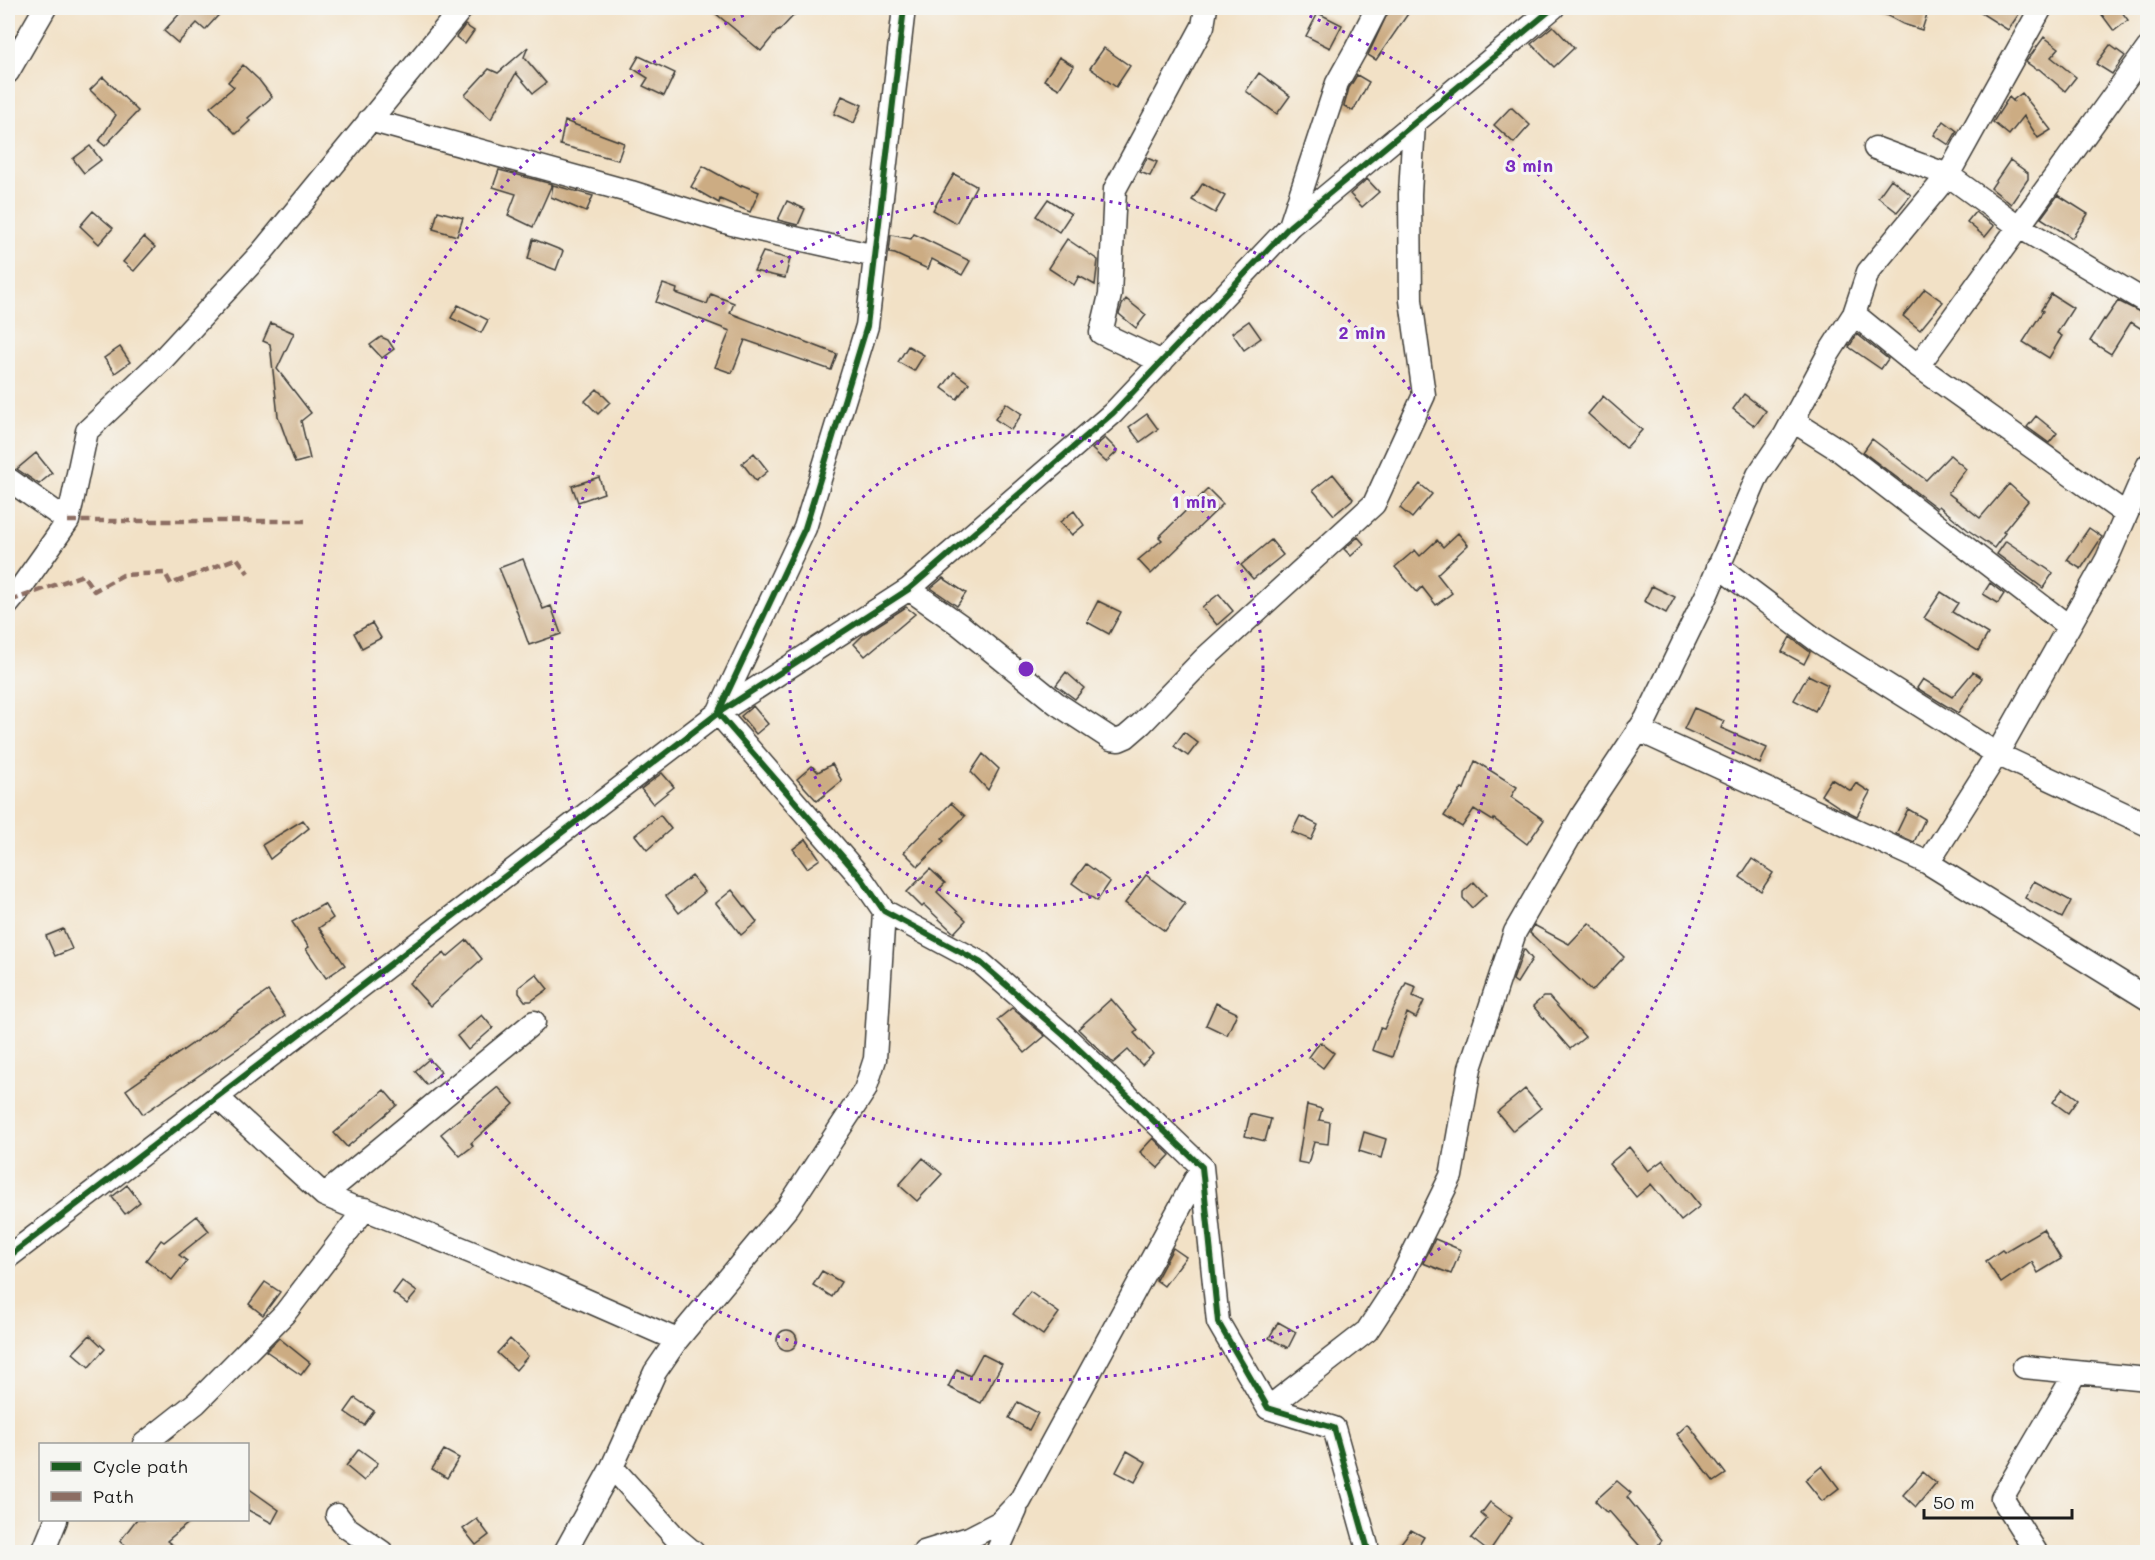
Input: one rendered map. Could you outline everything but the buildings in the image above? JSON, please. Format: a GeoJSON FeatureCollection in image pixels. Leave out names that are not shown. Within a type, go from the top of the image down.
{"type":"FeatureCollection","features":[{"type":"Feature","properties":{"kind":"street"},"geometry":{"type":"LineString","coordinates":[[8,72],[45,8]]}},
{"type":"Feature","properties":{"kind":"street"},"geometry":{"type":"LineString","coordinates":[[8,604],[68,521],[87,431],[161,361],[262,252],[462,8]]}},
{"type":"Feature","properties":{"kind":"street"},"geometry":{"type":"LineString","coordinates":[[718,713],[805,528],[867,326],[904,8]]}},
{"type":"Feature","properties":{"kind":"street"},"geometry":{"type":"LineString","coordinates":[[1162,362],[1101,333],[1110,295],[1115,189],[1203,26],[1206,8]]}},
{"type":"Feature","properties":{"kind":"street"},"geometry":{"type":"LineString","coordinates":[[1290,226],[1337,83],[1377,8]]}},
{"type":"Feature","properties":{"kind":"street"},"geometry":{"type":"LineString","coordinates":[[8,1257],[718,713],[909,589],[1113,413],[1290,226],[1553,8]]}},
{"type":"Feature","properties":{"kind":"street"},"geometry":{"type":"LineString","coordinates":[[1268,1408],[1367,1331],[1399,1282],[1451,1176],[1470,1068],[1515,932],[1583,814],[1646,719],[1707,594],[1758,475],[1793,421],[1829,353],[1854,314],[1868,272],[1948,175],[2041,8]]}},
{"type":"Feature","properties":{"kind":"street"},"geometry":{"type":"LineString","coordinates":[[1918,366],[2148,48]]}},
{"type":"Feature","properties":{"kind":"street"},"geometry":{"type":"LineString","coordinates":[[369,120],[631,192],[732,224],[875,256]]}},
{"type":"Feature","properties":{"kind":"street"},"geometry":{"type":"LineString","coordinates":[[909,589],[960,625],[1056,703],[1111,739],[1119,740],[1126,737],[1141,724],[1204,659],[1374,504],[1424,395],[1411,300],[1410,194],[1414,123]]}},
{"type":"Feature","properties":{"kind":"street"},"geometry":{"type":"LineString","coordinates":[[1875,148],[1948,175],[2018,226],[2148,303]]}},
{"type":"Feature","properties":{"kind":"street"},"geometry":{"type":"LineString","coordinates":[[1854,314],[1918,366],[2126,514]]}},
{"type":"Feature","properties":{"kind":"street"},"geometry":{"type":"LineString","coordinates":[[1793,421],[1839,450],[2068,626]]}},
{"type":"Feature","properties":{"kind":"street"},"geometry":{"type":"LineString","coordinates":[[1928,863],[1997,754],[2107,559],[2148,465]]}},
{"type":"Feature","properties":{"kind":"street"},"geometry":{"type":"LineString","coordinates":[[8,479],[68,521]]}},
{"type":"Feature","properties":{"kind":"street"},"geometry":{"type":"LineString","coordinates":[[1718,566],[1819,642],[1997,754],[2148,825]]}},
{"type":"Feature","properties":{"kind":"street"},"geometry":{"type":"LineString","coordinates":[[718,713],[862,879],[884,911],[981,963],[1066,1038],[1202,1167],[1218,1322],[1268,1408],[1334,1428],[1367,1546],[1366,1552]]}},
{"type":"Feature","properties":{"kind":"street"},"geometry":{"type":"LineString","coordinates":[[1638,730],[1928,863],[2148,999]]}},
{"type":"Feature","properties":{"kind":"street"},"geometry":{"type":"LineString","coordinates":[[565,1552],[612,1467],[655,1372],[677,1340],[788,1207],[865,1090],[875,1059],[884,911]]}},
{"type":"Feature","properties":{"kind":"street"},"geometry":{"type":"LineString","coordinates":[[324,1195],[534,1022]]}},
{"type":"Feature","properties":{"kind":"street"},"geometry":{"type":"LineString","coordinates":[[217,1096],[324,1195],[353,1207],[365,1209],[554,1286],[677,1340]]}},
{"type":"Feature","properties":{"kind":"street"},"geometry":{"type":"LineString","coordinates":[[924,1552],[969,1538],[1000,1522],[1020,1501],[1202,1167]]}},
{"type":"Feature","properties":{"kind":"street"},"geometry":{"type":"LineString","coordinates":[[145,1443],[196,1403],[285,1313],[365,1209]]}},
{"type":"Feature","properties":{"kind":"street"},"geometry":{"type":"LineString","coordinates":[[2024,1368],[2148,1379]]}},
{"type":"Feature","properties":{"kind":"street"},"geometry":{"type":"LineString","coordinates":[[2036,1552],[2002,1498],[2076,1372]]}},
{"type":"Feature","properties":{"kind":"street"},"geometry":{"type":"LineString","coordinates":[[612,1467],[675,1537],[693,1552]]}},
{"type":"Feature","properties":{"kind":"street"},"geometry":{"type":"LineString","coordinates":[[997,1552],[1024,1494]]}},
{"type":"Feature","properties":{"kind":"street"},"geometry":{"type":"LineString","coordinates":[[337,1515],[346,1527],[382,1552]]}},
{"type":"Feature","properties":{"kind":"street"},"geometry":{"type":"LineString","coordinates":[[43,1552],[56,1521]]}},
{"type":"Feature","properties":{"kind":"marked path"},"geometry":{"type":"LineString","coordinates":[[68,521],[305,521]]}},
{"type":"Feature","properties":{"kind":"marked path"},"geometry":{"type":"LineString","coordinates":[[10,601],[83,575],[94,591],[123,575],[165,573],[171,584],[237,558],[248,573]]}},
{"type":"Feature","properties":{"kind":"cycle path"},"geometry":{"type":"LineString","coordinates":[[904,8],[867,326],[805,528],[718,713],[862,879],[884,911],[981,963],[1067,1038],[1202,1167],[1218,1322],[1268,1408],[1334,1428],[1367,1546],[1366,1552]]}},
{"type":"Feature","properties":{"kind":"cycle path"},"geometry":{"type":"LineString","coordinates":[[8,1257],[718,713],[909,589],[1113,413],[1290,226],[1553,8]]}}]}
